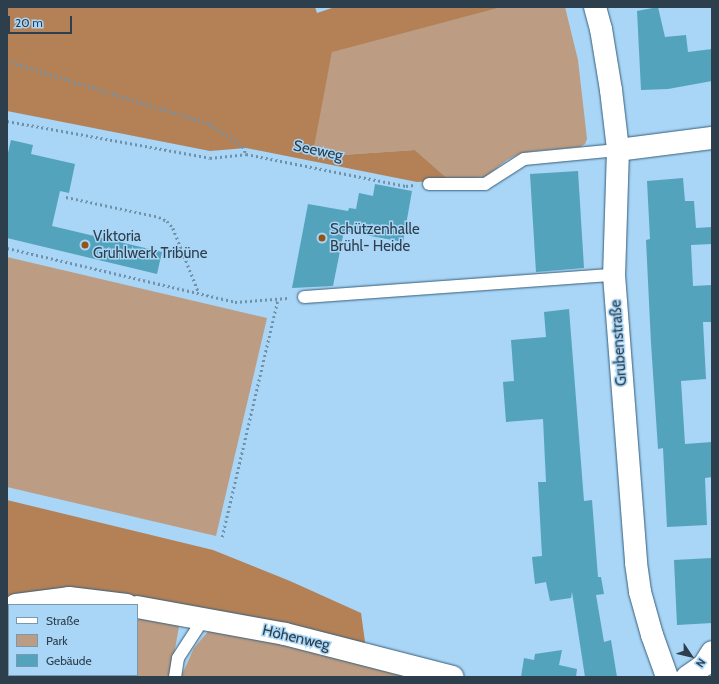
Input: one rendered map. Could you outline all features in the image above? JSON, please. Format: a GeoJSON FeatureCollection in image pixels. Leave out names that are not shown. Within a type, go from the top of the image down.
{"type":"FeatureCollection","features":[{"type":"Feature","properties":{"kind":"street","name":"Grubenstraße"},"geometry":{"type":"LineString","coordinates":[[595,7],[601,29],[611,90],[618,150],[614,275],[636,563],[640,592],[667,677]]}},
{"type":"Feature","properties":{"kind":"street"},"geometry":{"type":"LineString","coordinates":[[618,150],[712,138]]}},
{"type":"Feature","properties":{"kind":"street"},"geometry":{"type":"LineString","coordinates":[[24,604],[69,598],[118,604]]}},
{"type":"Feature","properties":{"kind":"street","name":"Höhenweg"},"geometry":{"type":"LineString","coordinates":[[138,607],[285,634],[453,677]]}},
{"type":"Feature","properties":{"kind":"street"},"geometry":{"type":"LineString","coordinates":[[687,677],[704,665],[712,652]]}},
{"type":"Feature","properties":{"kind":"lane"},"geometry":{"type":"LineString","coordinates":[[429,184],[485,184],[524,160],[618,150]]}},
{"type":"Feature","properties":{"kind":"lane"},"geometry":{"type":"LineString","coordinates":[[304,297],[614,275]]}},
{"type":"Feature","properties":{"kind":"lane"},"geometry":{"type":"LineString","coordinates":[[175,677],[178,658],[204,618]]}},
{"type":"Feature","properties":{"kind":"path"},"geometry":{"type":"LineString","coordinates":[[7,61],[210,124],[243,146],[246,154]]}},
{"type":"Feature","properties":{"kind":"path","name":"Seeweg"},"geometry":{"type":"LineString","coordinates":[[7,121],[210,158],[246,154],[406,186],[429,184]]}},
{"type":"Feature","properties":{"kind":"path"},"geometry":{"type":"LineString","coordinates":[[66,197],[159,217],[167,221],[173,228],[199,293]]}},
{"type":"Feature","properties":{"kind":"path"},"geometry":{"type":"LineString","coordinates":[[7,248],[235,302],[304,297]]}},
{"type":"Feature","properties":{"kind":"path"},"geometry":{"type":"LineString","coordinates":[[222,537],[278,299]]}},
{"type":"Feature","properties":{"kind":"green space"},"geometry":{"type":"Polygon","coordinates":[[[502,7],[565,7],[578,60],[587,139],[585,144],[580,147],[534,151],[519,154],[507,160],[485,177],[449,180],[415,150],[311,157],[332,51],[502,7]]]}},
{"type":"Feature","properties":{"kind":"green space"},"geometry":{"type":"Polygon","coordinates":[[[7,257],[267,318],[216,536],[7,487],[7,257]]]}},
{"type":"Feature","properties":{"kind":"green space"},"geometry":{"type":"Polygon","coordinates":[[[138,615],[180,621],[170,677],[7,677],[7,669],[8,676],[138,676],[138,615]]]}},
{"type":"Feature","properties":{"kind":"green space"},"geometry":{"type":"Polygon","coordinates":[[[211,628],[333,651],[415,677],[181,677],[194,648],[211,628]]]}},
{"type":"Feature","properties":{"kind":"shaded area"},"geometry":{"type":"Polygon","coordinates":[[[7,7],[315,7],[317,13],[335,7],[502,7],[332,52],[312,157],[415,150],[449,180],[417,182],[246,148],[210,151],[7,111],[7,7]]]}},
{"type":"Feature","properties":{"kind":"shaded area"},"geometry":{"type":"Polygon","coordinates":[[[7,500],[213,550],[290,581],[361,613],[366,649],[138,613],[138,604],[78,604],[20,595],[7,599],[7,500]]]}},
{"type":"Feature","properties":{"kind":"shaded area"},"geometry":{"type":"Polygon","coordinates":[[[7,619],[8,619],[8,669],[7,619]]]}},
{"type":"Feature","properties":{"kind":"building"},"geometry":{"type":"Polygon","coordinates":[[[658,7],[665,37],[686,35],[688,52],[712,49],[712,81],[668,89],[641,90],[637,11],[658,7]]]}},
{"type":"Feature","properties":{"kind":"building"},"geometry":{"type":"Polygon","coordinates":[[[11,140],[33,145],[31,154],[75,164],[69,193],[60,191],[52,226],[162,252],[157,274],[7,238],[7,157],[11,140]]]}},
{"type":"Feature","properties":{"kind":"building"},"geometry":{"type":"Polygon","coordinates":[[[578,171],[584,268],[536,272],[530,174],[578,171]]]}},
{"type":"Feature","properties":{"kind":"building"},"geometry":{"type":"Polygon","coordinates":[[[683,178],[685,201],[694,201],[696,228],[712,227],[712,244],[691,245],[693,286],[712,285],[712,322],[703,322],[706,379],[681,381],[685,444],[712,442],[712,477],[705,478],[707,525],[667,527],[663,448],[658,449],[651,343],[646,240],[650,239],[647,181],[683,178]]]}},
{"type":"Feature","properties":{"kind":"building","name":"Schützenhalle Brühl- Heide"},"geometry":{"type":"Polygon","coordinates":[[[375,184],[412,191],[403,242],[344,231],[333,286],[292,288],[308,204],[348,211],[349,208],[356,209],[359,193],[373,196],[375,184]]]}},
{"type":"Feature","properties":{"kind":"building"},"geometry":{"type":"Polygon","coordinates":[[[569,309],[584,501],[592,500],[598,577],[601,577],[604,594],[596,595],[604,642],[611,640],[617,677],[585,677],[572,592],[571,598],[550,601],[546,582],[535,584],[532,557],[542,556],[538,482],[546,482],[543,419],[506,422],[503,382],[514,381],[511,340],[546,337],[544,312],[569,309]]]}},
{"type":"Feature","properties":{"kind":"building"},"geometry":{"type":"Polygon","coordinates":[[[712,558],[712,623],[677,625],[674,560],[712,558]]]}},
{"type":"Feature","properties":{"kind":"building"},"geometry":{"type":"Polygon","coordinates":[[[562,650],[559,665],[577,669],[576,677],[521,677],[524,658],[534,660],[535,654],[562,650]]]}},
{"type":"Feature","properties":{"kind":"place","name":"Schützenhalle Brühl- Heide"},"geometry":{"type":"Point","coordinates":[322,238]}},
{"type":"Feature","properties":{"kind":"place","name":"Viktoria Gruhlwerk Tribüne"},"geometry":{"type":"Point","coordinates":[85,245]}}]}
